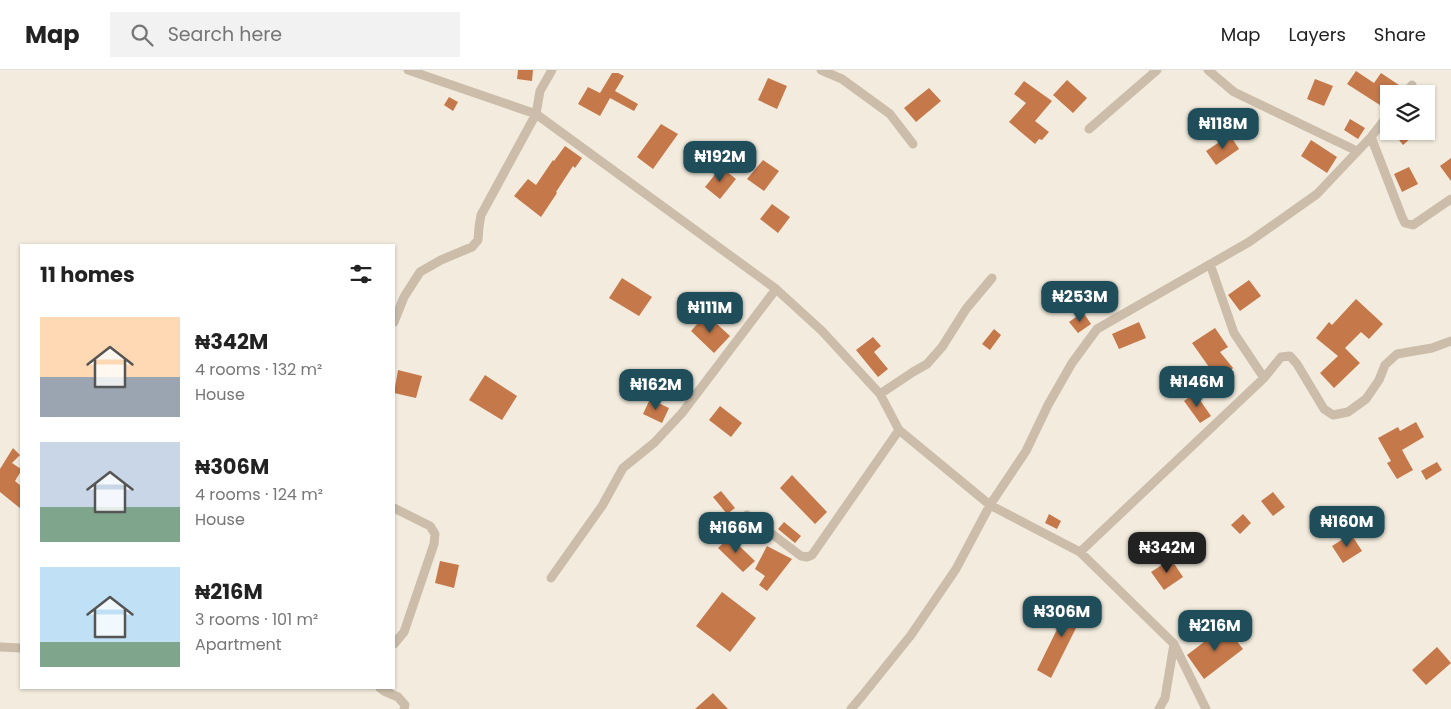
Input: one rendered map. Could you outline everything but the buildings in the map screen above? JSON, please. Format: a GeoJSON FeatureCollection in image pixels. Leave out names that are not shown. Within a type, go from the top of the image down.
{"type":"FeatureCollection","features":[{"type":"Feature","properties":{"kind":"street"},"geometry":{"type":"LineString","coordinates":[[412,70],[536,114],[776,288],[822,331],[880,394],[899,430],[990,505],[1080,552],[1174,644],[1206,709]]}},
{"type":"Feature","properties":{"kind":"street"},"geometry":{"type":"LineString","coordinates":[[395,320],[404,297],[420,272],[441,260],[472,247],[478,240],[481,215],[536,114],[540,92],[552,70]]}},
{"type":"Feature","properties":{"kind":"street"},"geometry":{"type":"LineString","coordinates":[[821,70],[842,79],[890,114],[913,144]]}},
{"type":"Feature","properties":{"kind":"street"},"geometry":{"type":"LineString","coordinates":[[1142,70],[1150,77]]}},
{"type":"Feature","properties":{"kind":"street"},"geometry":{"type":"LineString","coordinates":[[1089,129],[1157,70]]}},
{"type":"Feature","properties":{"kind":"street"},"geometry":{"type":"LineString","coordinates":[[1208,70],[1234,92],[1357,151]]}},
{"type":"Feature","properties":{"kind":"street"},"geometry":{"type":"LineString","coordinates":[[851,709],[911,634],[956,569],[990,505],[1026,451],[1048,405],[1072,363],[1098,329],[1249,242],[1317,194],[1380,125]]}},
{"type":"Feature","properties":{"kind":"street"},"geometry":{"type":"LineString","coordinates":[[1370,137],[1406,223],[1413,225],[1451,199]]}},
{"type":"Feature","properties":{"kind":"street"},"geometry":{"type":"LineString","coordinates":[[1210,264],[1234,333],[1264,378]]}},
{"type":"Feature","properties":{"kind":"street"},"geometry":{"type":"LineString","coordinates":[[880,394],[927,364],[942,347],[966,309],[992,278]]}},
{"type":"Feature","properties":{"kind":"street"},"geometry":{"type":"LineString","coordinates":[[551,578],[602,506],[623,468],[654,443],[682,413],[776,288]]}},
{"type":"Feature","properties":{"kind":"street"},"geometry":{"type":"LineString","coordinates":[[1080,552],[1264,378],[1281,357],[1290,356],[1297,364],[1324,409],[1333,415],[1348,412],[1366,399],[1379,380],[1385,365],[1397,354],[1432,348],[1451,341]]}},
{"type":"Feature","properties":{"kind":"street"},"geometry":{"type":"LineString","coordinates":[[747,515],[801,556],[807,557],[812,555],[899,430]]}},
{"type":"Feature","properties":{"kind":"street"},"geometry":{"type":"LineString","coordinates":[[395,508],[430,526],[435,534],[435,539],[404,632],[395,643]]}},
{"type":"Feature","properties":{"kind":"street"},"geometry":{"type":"LineString","coordinates":[[1159,709],[1165,698],[1174,644]]}},
{"type":"Feature","properties":{"kind":"street"},"geometry":{"type":"LineString","coordinates":[[0,647],[20,648]]}},
{"type":"Feature","properties":{"kind":"street"},"geometry":{"type":"LineString","coordinates":[[381,689],[398,697],[405,705],[404,709]]}}]}
